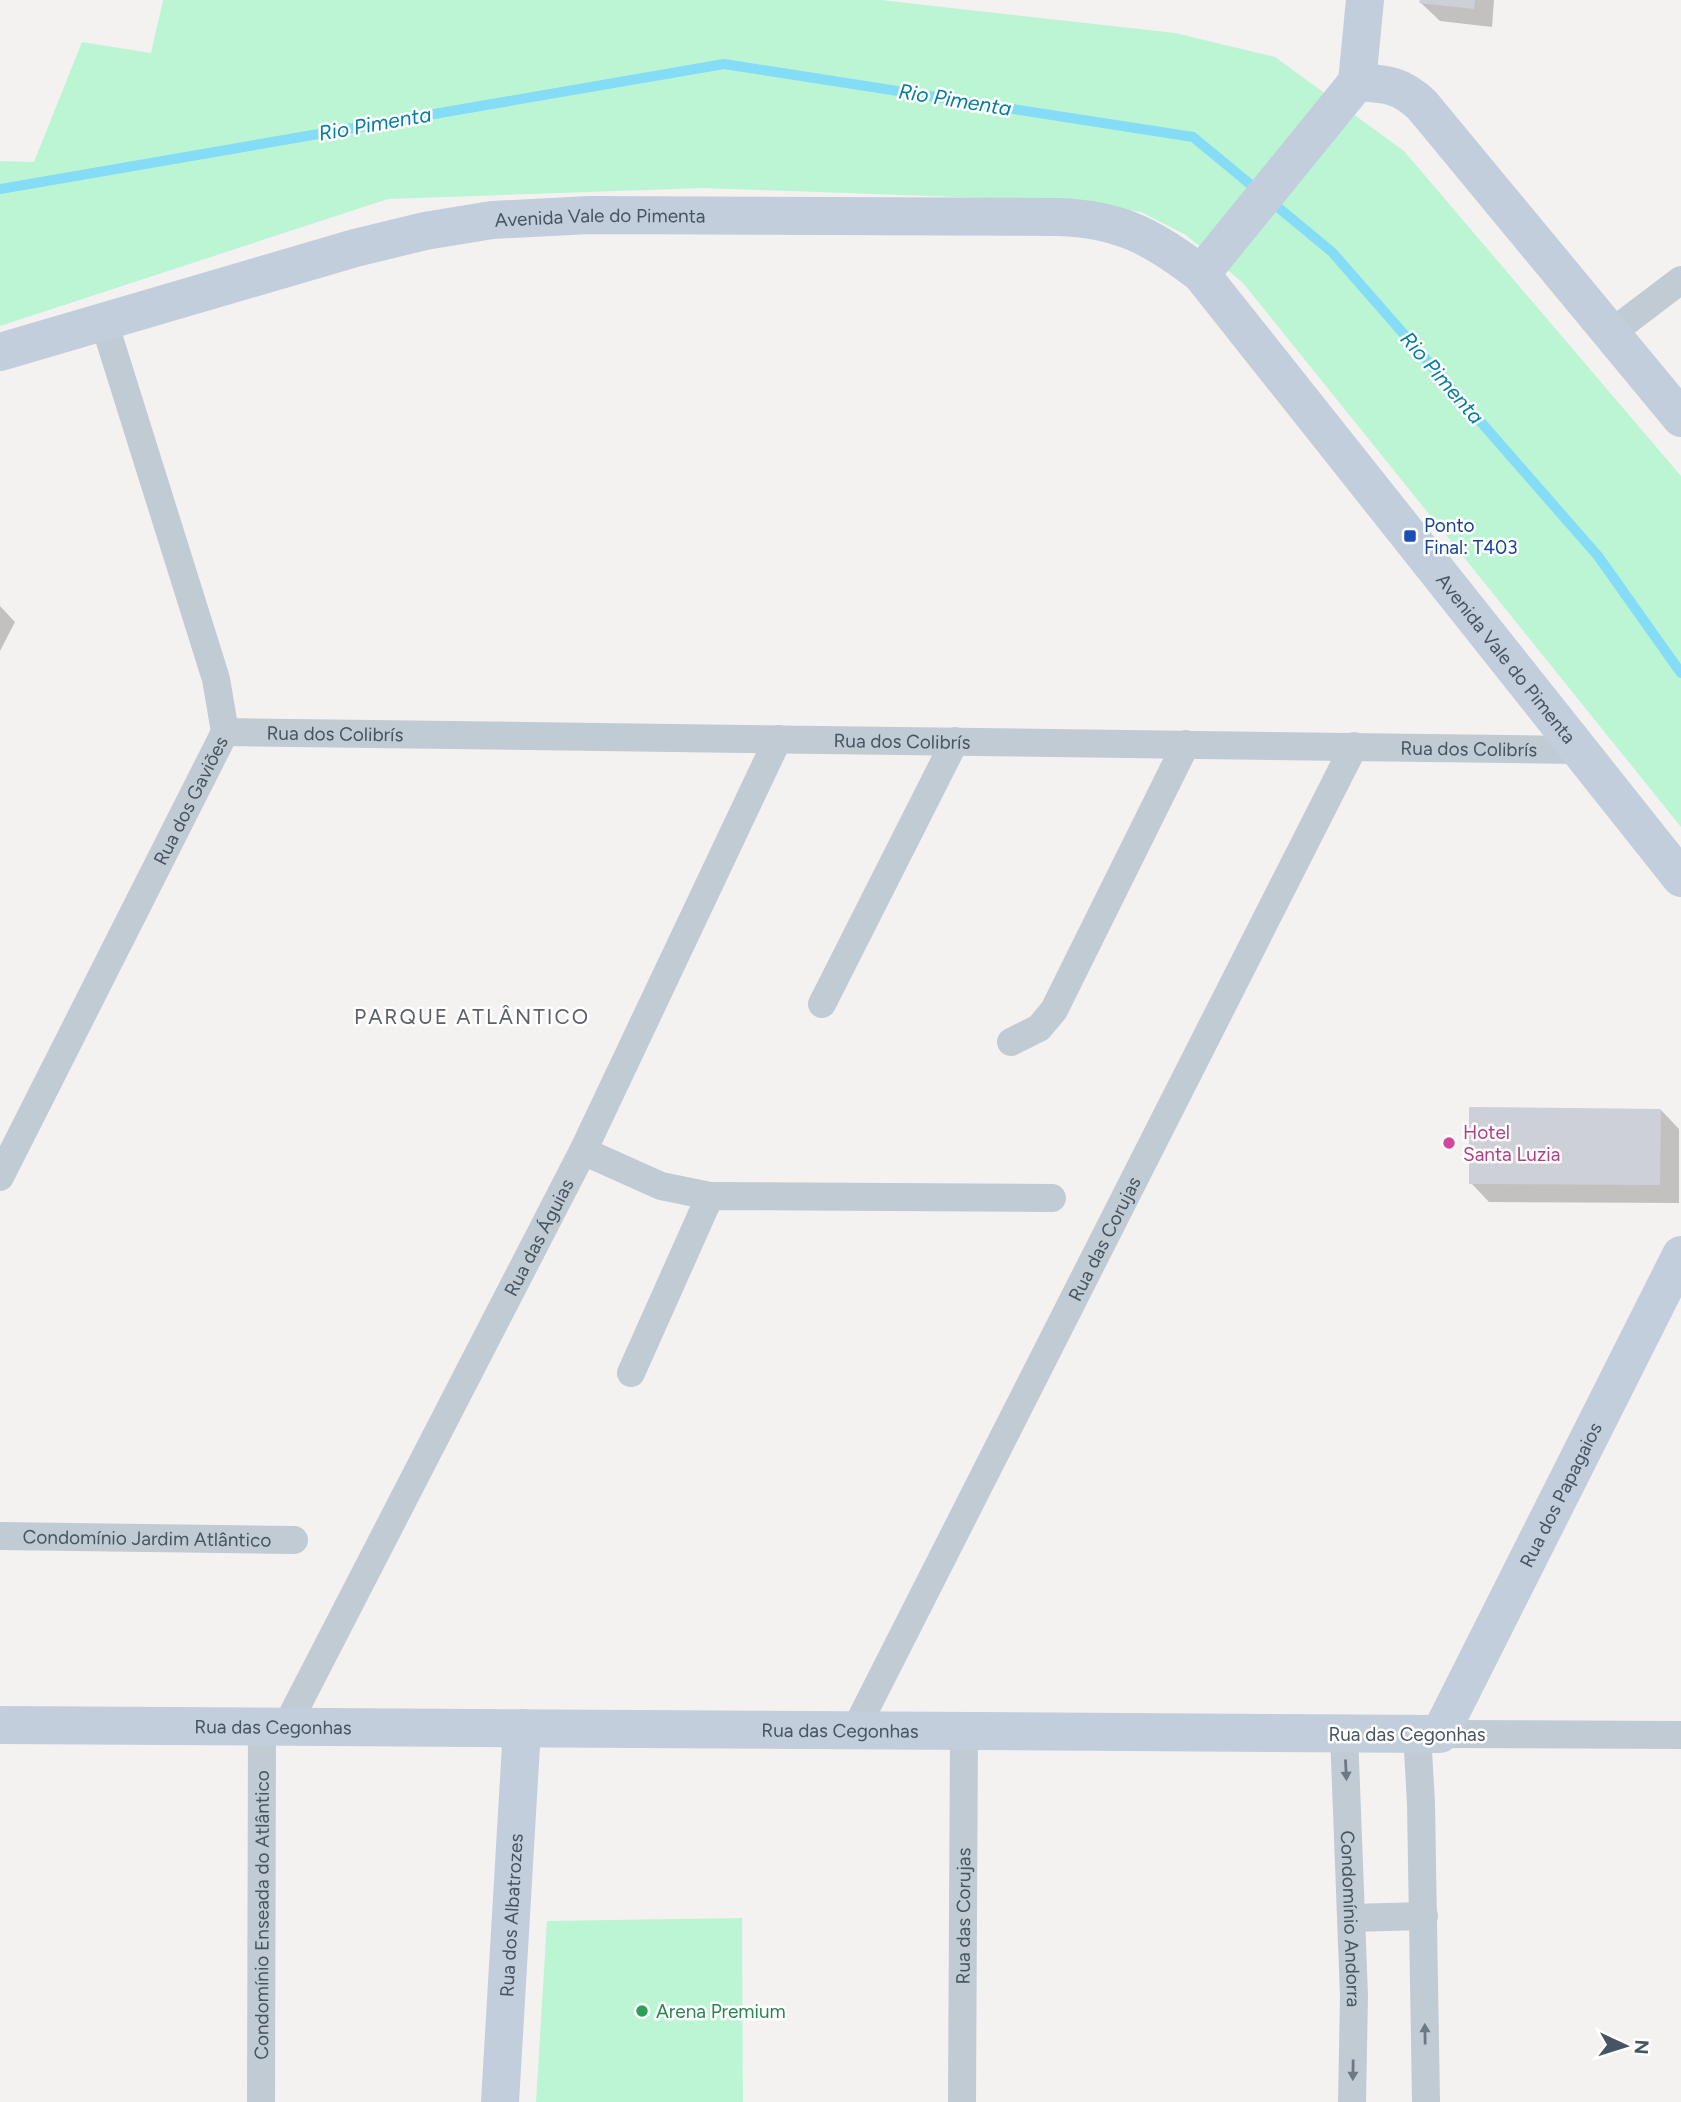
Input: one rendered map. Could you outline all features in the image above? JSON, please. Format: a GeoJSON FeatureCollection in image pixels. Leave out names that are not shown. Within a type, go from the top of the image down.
{"type":"FeatureCollection","features":[{"type":"Feature","properties":{"kind":"street"},"geometry":{"type":"LineString","coordinates":[[1202,274],[1357,82],[1365,0]]}},
{"type":"Feature","properties":{"kind":"street"},"geometry":{"type":"LineString","coordinates":[[1357,82],[1393,85],[1422,105],[1681,418]]}},
{"type":"Feature","properties":{"kind":"street","name":"Avenida Vale do Pimenta"},"geometry":{"type":"LineString","coordinates":[[0,352],[355,248],[425,231],[492,220],[590,215],[1082,218],[1115,224],[1141,233],[1202,274],[1681,878]]}},
{"type":"Feature","properties":{"kind":"street"},"geometry":{"type":"LineString","coordinates":[[1611,333],[1681,280]]}},
{"type":"Feature","properties":{"kind":"street","name":"Rua dos Gaviões"},"geometry":{"type":"LineString","coordinates":[[0,1177],[226,732],[216,679],[104,322]]}},
{"type":"Feature","properties":{"kind":"street","name":"Rua dos Colibrís"},"geometry":{"type":"LineString","coordinates":[[226,732],[1579,750]]}},
{"type":"Feature","properties":{"kind":"street","name":"Rua das Águias"},"geometry":{"type":"LineString","coordinates":[[274,1727],[583,1151],[778,739]]}},
{"type":"Feature","properties":{"kind":"street"},"geometry":{"type":"LineString","coordinates":[[822,1004],[955,741]]}},
{"type":"Feature","properties":{"kind":"street"},"geometry":{"type":"LineString","coordinates":[[1012,1042],[1039,1027],[1054,1010],[1186,744]]}},
{"type":"Feature","properties":{"kind":"street","name":"Rua das Corujas"},"geometry":{"type":"LineString","coordinates":[[855,1730],[1354,746]]}},
{"type":"Feature","properties":{"kind":"street"},"geometry":{"type":"LineString","coordinates":[[583,1151],[661,1186],[710,1196],[1052,1198]]}},
{"type":"Feature","properties":{"kind":"street"},"geometry":{"type":"LineString","coordinates":[[631,1373],[710,1196]]}},
{"type":"Feature","properties":{"kind":"street","name":"Rua dos Papagaios"},"geometry":{"type":"LineString","coordinates":[[1429,1734],[1681,1255]]}},
{"type":"Feature","properties":{"kind":"street","name":"Condomínio Jardim Atlântico"},"geometry":{"type":"LineString","coordinates":[[0,1536],[294,1540]]}},
{"type":"Feature","properties":{"kind":"street","name":"Rua das Cegonhas"},"geometry":{"type":"LineString","coordinates":[[0,1725],[1681,1735]]}},
{"type":"Feature","properties":{"kind":"street","name":"Condomínio Enseada do Atlântico"},"geometry":{"type":"LineString","coordinates":[[261,2102],[274,1727]]}},
{"type":"Feature","properties":{"kind":"street","name":"Rua dos Albatrozes"},"geometry":{"type":"LineString","coordinates":[[500,2102],[522,1728]]}},
{"type":"Feature","properties":{"kind":"street","name":"Rua das Corujas"},"geometry":{"type":"LineString","coordinates":[[962,2102],[964,1731]]}},
{"type":"Feature","properties":{"kind":"street","name":"Condomínio Andorra"},"geometry":{"type":"LineString","coordinates":[[1344,1733],[1354,1996],[1352,2102]]}},
{"type":"Feature","properties":{"kind":"street"},"geometry":{"type":"LineString","coordinates":[[1426,2102],[1421,1803],[1429,1734]]}},
{"type":"Feature","properties":{"kind":"street"},"geometry":{"type":"LineString","coordinates":[[1351,1919],[1424,1916]]}},
{"type":"Feature","properties":{"kind":"green space"},"geometry":{"type":"Polygon","coordinates":[[[163,0],[881,0],[1175,33],[1275,57],[1404,151],[1681,476],[1681,827],[1243,283],[1186,235],[1141,212],[1068,201],[703,188],[388,199],[0,326],[0,161],[34,162],[82,42],[151,53],[163,0]]]}},
{"type":"Feature","properties":{"kind":"green space","name":"Arena Premium"},"geometry":{"type":"Polygon","coordinates":[[[742,1918],[743,2102],[536,2102],[547,1921],[742,1918]]]}},
{"type":"Feature","properties":{"kind":"building"},"geometry":{"type":"Polygon","coordinates":[[[1420,0],[1475,0],[1474,9],[1419,3],[1420,0]]]}},
{"type":"Feature","properties":{"kind":"building"},"geometry":{"type":"Polygon","coordinates":[[[1469,1107],[1661,1109],[1660,1185],[1469,1184],[1469,1107]]]}},
{"type":"Feature","properties":{"kind":"waterway","name":"Rio Pimenta"},"geometry":{"type":"LineString","coordinates":[[0,189],[724,64],[1193,137],[1332,252],[1598,556],[1681,673]]}},
{"type":"Feature","properties":{"kind":"place","name":"Ponto Final: T403"},"geometry":{"type":"Point","coordinates":[1410,536]}},
{"type":"Feature","properties":{"kind":"place","name":"Hotel Santa Luzia"},"geometry":{"type":"Point","coordinates":[1449,1143]}},
{"type":"Feature","properties":{"kind":"place","name":"Arena Premium"},"geometry":{"type":"Point","coordinates":[642,2011]}},
{"type":"Feature","properties":{"kind":"district","name":"PARQUE ATLÂNTICO"},"geometry":{"type":"Point","coordinates":[472,1017]}}]}
